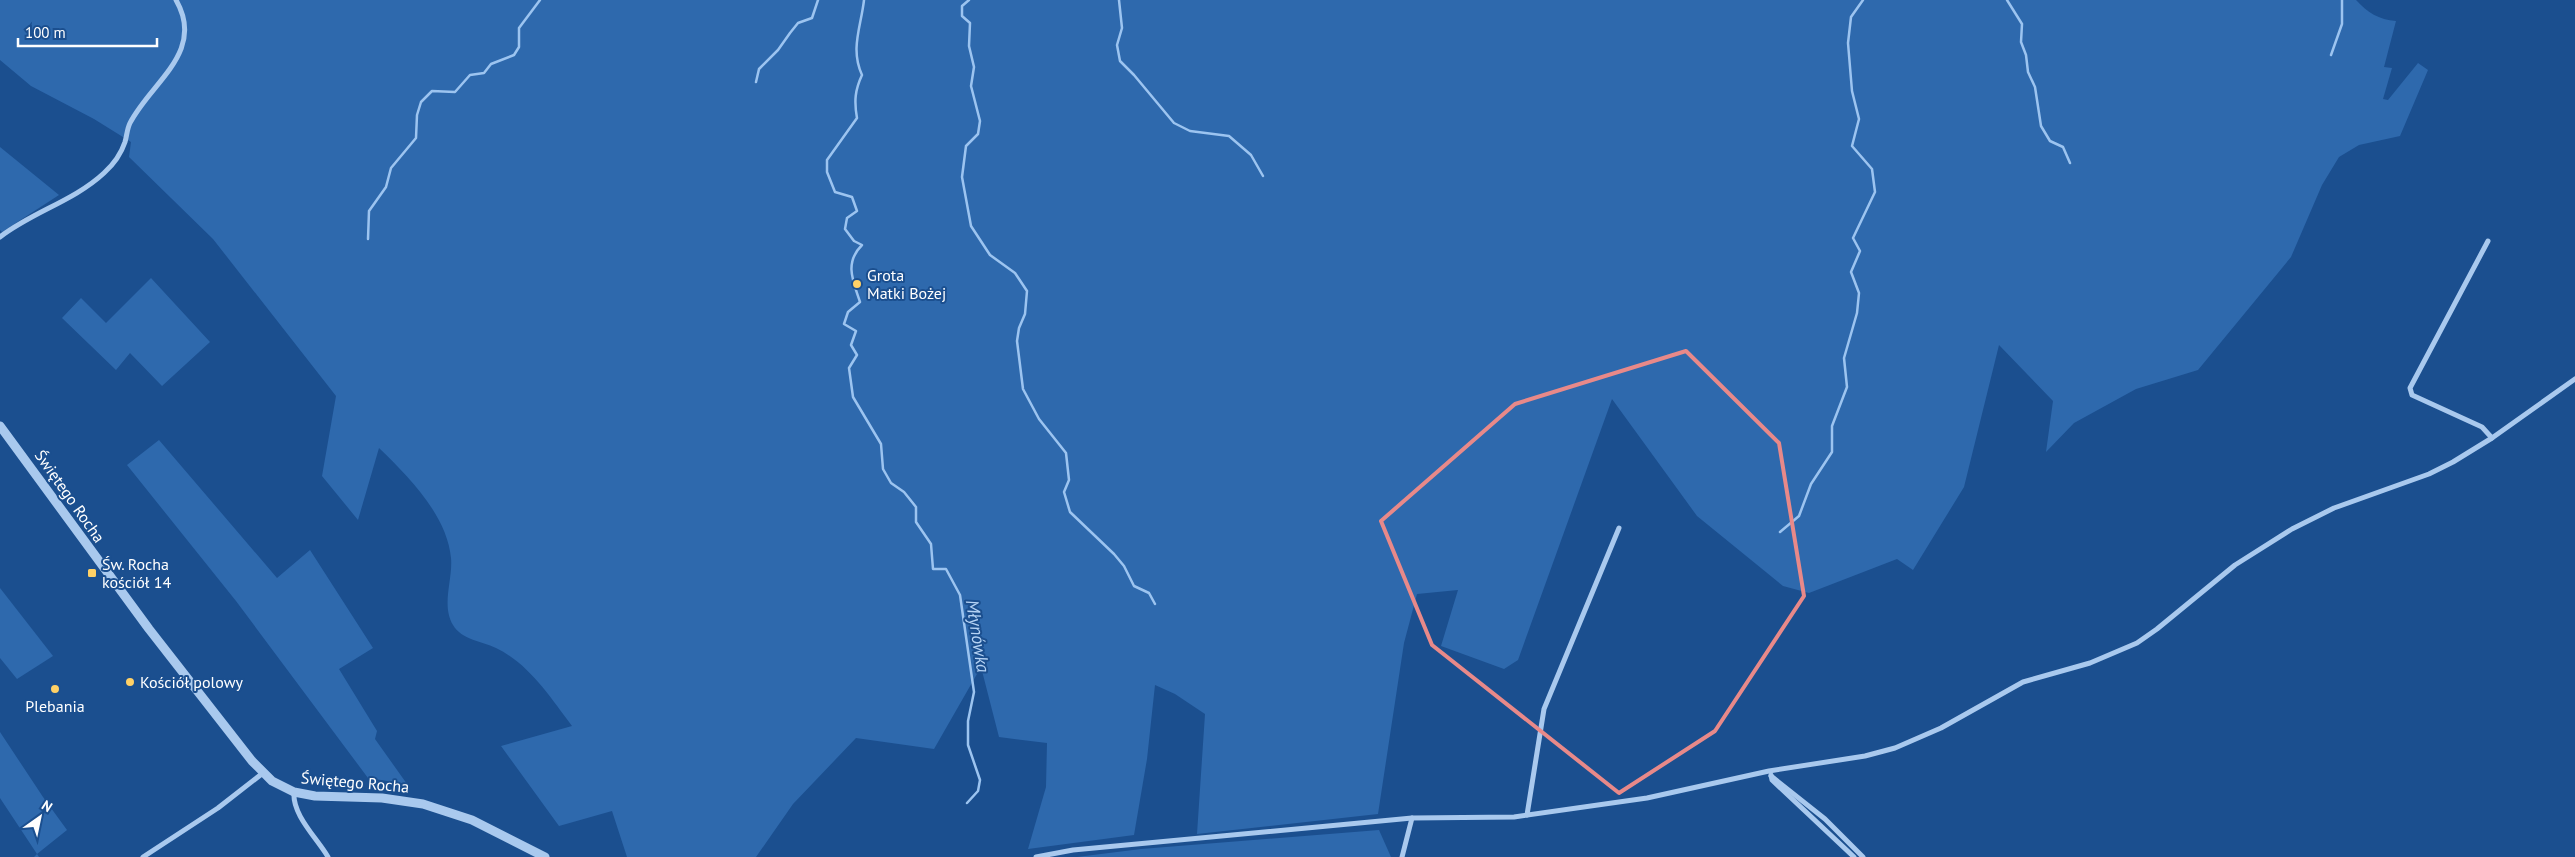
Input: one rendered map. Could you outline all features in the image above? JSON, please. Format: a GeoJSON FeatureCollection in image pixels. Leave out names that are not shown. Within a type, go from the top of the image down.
{"type":"FeatureCollection","features":[{"type":"Feature","properties":{"kind":"street"},"geometry":{"type":"LineString","coordinates":[[0,237],[27,219],[85,188],[105,173],[120,155],[129,124],[180,53],[184,32],[183,15],[176,0]]}},
{"type":"Feature","properties":{"kind":"street"},"geometry":{"type":"LineString","coordinates":[[2488,241],[2410,388],[2412,395],[2482,427],[2492,438]]}},
{"type":"Feature","properties":{"kind":"street"},"geometry":{"type":"LineString","coordinates":[[1036,857],[1073,850],[1412,818],[1527,815],[1647,798],[1865,756],[1895,748],[1941,728],[2023,682],[2090,664],[2118,652],[2157,629],[2235,565],[2292,529],[2334,508],[2429,474],[2492,438],[2575,379]]}},
{"type":"Feature","properties":{"kind":"street","name":"Świętego Rocha"},"geometry":{"type":"LineString","coordinates":[[0,426],[125,598],[263,773],[277,784],[294,792],[315,796],[382,798],[424,804],[472,820],[544,857]]}},
{"type":"Feature","properties":{"kind":"street"},"geometry":{"type":"LineString","coordinates":[[1527,815],[1544,709],[1619,528]]}},
{"type":"Feature","properties":{"kind":"street"},"geometry":{"type":"LineString","coordinates":[[143,857],[218,808],[263,773]]}},
{"type":"Feature","properties":{"kind":"street"},"geometry":{"type":"LineString","coordinates":[[1770,774],[1772,780],[1854,857]]}},
{"type":"Feature","properties":{"kind":"street"},"geometry":{"type":"LineString","coordinates":[[1770,774],[1825,819],[1863,857]]}},
{"type":"Feature","properties":{"kind":"street"},"geometry":{"type":"LineString","coordinates":[[294,792],[293,799],[298,812],[328,857]]}},
{"type":"Feature","properties":{"kind":"street"},"geometry":{"type":"LineString","coordinates":[[1402,857],[1412,818]]}},
{"type":"Feature","properties":{"kind":"highlighted area"},"geometry":{"type":"Polygon","coordinates":[[[1686,351],[1779,443],[1804,596],[1715,731],[1619,793],[1432,645],[1381,521],[1515,404],[1686,351]]]}},
{"type":"Feature","properties":{"kind":"shaded area"},"geometry":{"type":"Polygon","coordinates":[[[0,0],[2356,0],[2374,15],[2396,21],[2384,67],[2392,68],[2383,99],[2388,100],[2418,63],[2428,70],[2400,136],[2359,145],[2339,157],[2322,185],[2291,257],[2198,370],[2136,389],[2074,423],[2046,452],[2053,401],[1999,345],[1964,487],[1913,570],[1897,559],[1809,593],[1783,586],[1697,516],[1612,399],[1518,660],[1504,669],[1441,646],[1458,590],[1417,594],[1404,643],[1378,814],[1197,834],[1205,714],[1175,694],[1155,685],[1147,759],[1134,835],[1028,849],[1046,787],[1047,743],[999,737],[981,667],[934,749],[856,738],[793,804],[756,857],[627,857],[612,811],[559,826],[501,746],[572,726],[538,682],[519,663],[496,648],[461,634],[453,625],[448,609],[451,558],[448,542],[434,512],[424,497],[379,448],[358,520],[322,476],[336,396],[213,239],[129,157],[131,142],[94,119],[31,86],[0,60],[0,0]]]}},
{"type":"Feature","properties":{"kind":"shaded area"},"geometry":{"type":"Polygon","coordinates":[[[0,147],[59,195],[2,232],[0,230],[0,147]]]}},
{"type":"Feature","properties":{"kind":"shaded area"},"geometry":{"type":"Polygon","coordinates":[[[151,278],[210,342],[162,386],[130,353],[116,370],[62,318],[81,298],[106,323],[151,278]]]}},
{"type":"Feature","properties":{"kind":"shaded area"},"geometry":{"type":"Polygon","coordinates":[[[159,440],[277,578],[310,550],[373,648],[339,669],[377,731],[375,739],[407,784],[368,778],[236,601],[127,465],[159,440]]]}},
{"type":"Feature","properties":{"kind":"shaded area"},"geometry":{"type":"Polygon","coordinates":[[[0,588],[53,656],[17,679],[0,658],[0,588]]]}},
{"type":"Feature","properties":{"kind":"shaded area"},"geometry":{"type":"Polygon","coordinates":[[[0,732],[67,830],[37,854],[0,798],[0,732]]]}},
{"type":"Feature","properties":{"kind":"shaded area"},"geometry":{"type":"Polygon","coordinates":[[[1379,830],[1391,857],[1077,857],[1141,849],[1379,830]]]}},
{"type":"Feature","properties":{"kind":"waterway"},"geometry":{"type":"LineString","coordinates":[[368,239],[369,211],[386,187],[391,168],[416,138],[417,115],[421,102],[432,91],[455,92],[470,75],[484,73],[491,64],[514,55],[519,47],[519,28],[540,0]]}},
{"type":"Feature","properties":{"kind":"waterway"},"geometry":{"type":"LineString","coordinates":[[756,82],[759,69],[778,50],[798,23],[812,18],[818,0]]}},
{"type":"Feature","properties":{"kind":"waterway","name":"Młynówka"},"geometry":{"type":"LineString","coordinates":[[864,0],[857,38],[857,56],[862,75],[856,96],[857,118],[827,160],[827,172],[835,192],[852,197],[857,211],[847,218],[845,229],[854,241],[862,245],[856,252],[852,265],[853,279],[860,302],[848,312],[844,324],[856,331],[851,345],[857,355],[849,368],[853,397],[881,444],[883,469],[891,483],[904,492],[916,507],[916,522],[931,544],[933,569],[946,569],[960,595],[974,692],[968,721],[968,745],[980,780],[978,791],[967,803]]}},
{"type":"Feature","properties":{"kind":"waterway"},"geometry":{"type":"LineString","coordinates":[[969,0],[962,6],[962,16],[970,23],[969,46],[974,67],[971,86],[980,121],[978,134],[966,146],[962,177],[971,226],[990,255],[1015,273],[1027,291],[1025,314],[1019,328],[1017,341],[1023,389],[1039,419],[1066,453],[1069,480],[1064,492],[1070,512],[1114,554],[1124,566],[1134,586],[1149,593],[1155,604]]}},
{"type":"Feature","properties":{"kind":"waterway"},"geometry":{"type":"LineString","coordinates":[[1119,0],[1122,28],[1117,45],[1120,61],[1174,123],[1190,131],[1229,136],[1251,155],[1263,176]]}},
{"type":"Feature","properties":{"kind":"waterway"},"geometry":{"type":"LineString","coordinates":[[1780,532],[1799,516],[1811,484],[1832,452],[1832,426],[1847,387],[1844,358],[1857,313],[1859,293],[1851,272],[1860,251],[1853,238],[1875,192],[1872,169],[1852,146],[1859,119],[1852,91],[1848,43],[1851,17],[1863,0]]}},
{"type":"Feature","properties":{"kind":"waterway"},"geometry":{"type":"LineString","coordinates":[[2007,0],[2022,24],[2021,42],[2026,55],[2028,72],[2035,87],[2041,126],[2050,141],[2063,147],[2070,163]]}},
{"type":"Feature","properties":{"kind":"waterway"},"geometry":{"type":"LineString","coordinates":[[2331,55],[2342,24],[2342,0]]}},
{"type":"Feature","properties":{"kind":"place","name":"Grota Matki Bożej"},"geometry":{"type":"Point","coordinates":[857,284]}},
{"type":"Feature","properties":{"kind":"place","name":"Św. Rocha kościół 14"},"geometry":{"type":"Point","coordinates":[92,573]}},
{"type":"Feature","properties":{"kind":"place","name":"Kościół polowy"},"geometry":{"type":"Point","coordinates":[130,682]}},
{"type":"Feature","properties":{"kind":"place","name":"Plebania"},"geometry":{"type":"Point","coordinates":[55,689]}}]}
